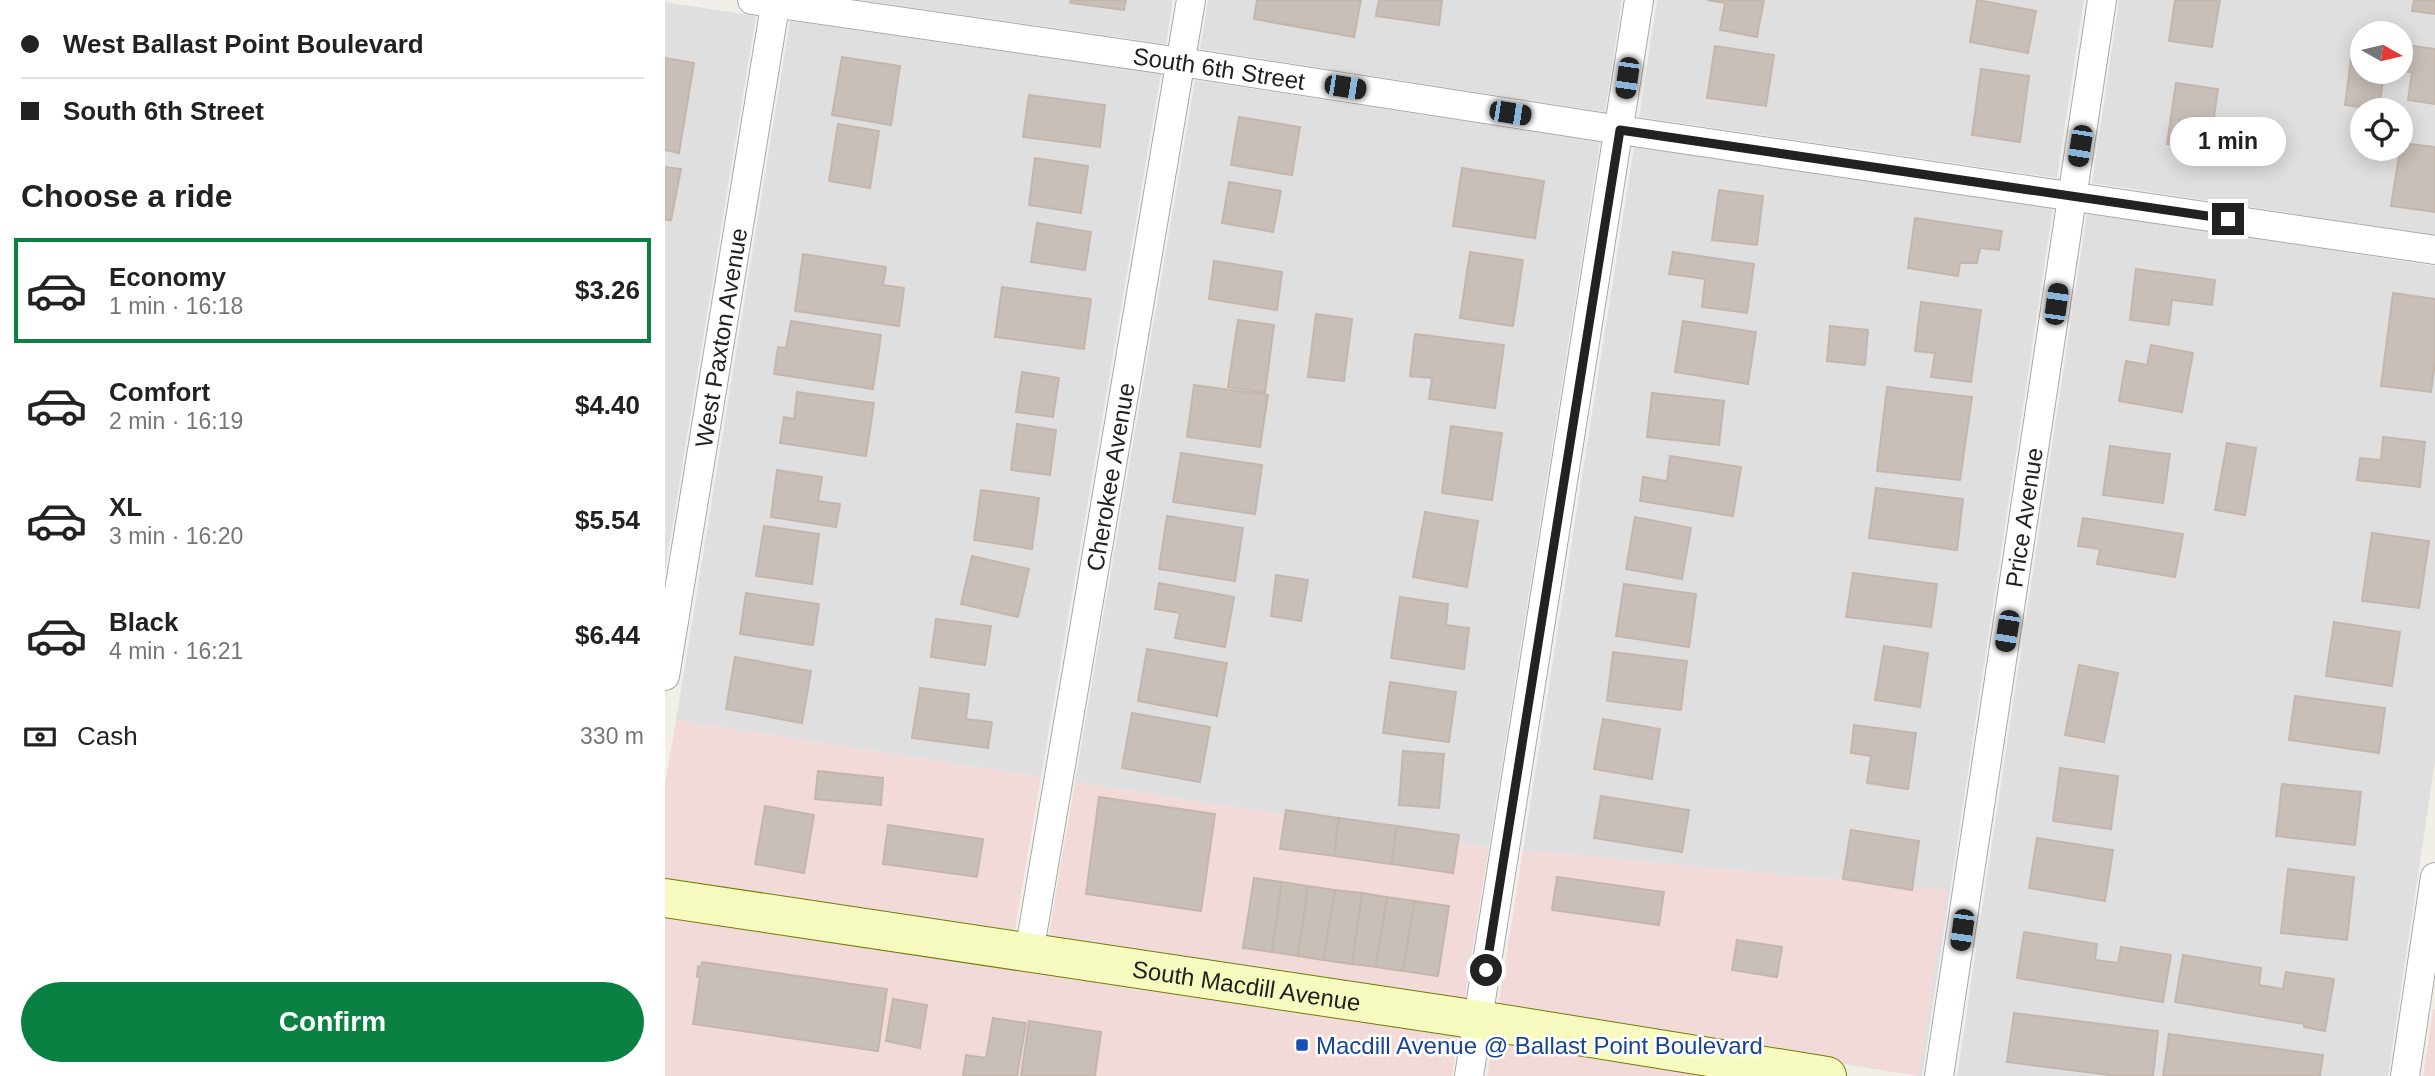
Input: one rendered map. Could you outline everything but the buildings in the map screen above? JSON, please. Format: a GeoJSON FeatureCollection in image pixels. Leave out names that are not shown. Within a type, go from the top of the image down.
{"type":"FeatureCollection","features":[{"type":"Feature","properties":{"kind":"street","name":"Cherokee Avenue"},"geometry":{"type":"LineString","coordinates":[[1029,953],[1191,0]]}},
{"type":"Feature","properties":{"kind":"street"},"geometry":{"type":"LineString","coordinates":[[1469,1076],[1639,0]]}},
{"type":"Feature","properties":{"kind":"street","name":"Price Avenue"},"geometry":{"type":"LineString","coordinates":[[1939,1076],[2102,0]]}},
{"type":"Feature","properties":{"kind":"street","name":"South 6th Street"},"geometry":{"type":"LineString","coordinates":[[768,1],[2435,250]]}},
{"type":"Feature","properties":{"kind":"street","name":"West Paxton Avenue"},"geometry":{"type":"LineString","coordinates":[[665,676],[768,1]]}},
{"type":"Feature","properties":{"kind":"street"},"geometry":{"type":"LineString","coordinates":[[2406,1076],[2435,877]]}},
{"type":"Feature","properties":{"kind":"street","name":"South Macdill Avenue"},"geometry":{"type":"LineString","coordinates":[[665,898],[1479,1020],[1827,1076]]}},
{"type":"Feature","properties":{"kind":"shaded area"},"geometry":{"type":"Polygon","coordinates":[[[860,0],[1173,0],[1166,44],[860,0]]]}},
{"type":"Feature","properties":{"kind":"shaded area"},"geometry":{"type":"Polygon","coordinates":[[[1208,0],[1622,0],[1605,112],[1200,49],[1208,0]]]}},
{"type":"Feature","properties":{"kind":"shaded area"},"geometry":{"type":"Polygon","coordinates":[[[1657,0],[2084,0],[2057,178],[1639,117],[1657,0]]]}},
{"type":"Feature","properties":{"kind":"shaded area"},"geometry":{"type":"Polygon","coordinates":[[[2119,0],[2435,0],[2435,235],[2092,183],[2119,0]]]}},
{"type":"Feature","properties":{"kind":"shaded area"},"geometry":{"type":"Polygon","coordinates":[[[665,2],[756,16],[665,571],[665,2]]]}},
{"type":"Feature","properties":{"kind":"shaded area"},"geometry":{"type":"Polygon","coordinates":[[[790,21],[1161,74],[1041,777],[676,720],[790,21]]]}},
{"type":"Feature","properties":{"kind":"shaded area"},"geometry":{"type":"Polygon","coordinates":[[[1195,80],[1600,142],[1489,847],[1075,782],[1195,80]]]}},
{"type":"Feature","properties":{"kind":"shaded area"},"geometry":{"type":"Polygon","coordinates":[[[1634,147],[2053,208],[1922,1076],[1918,1076],[1946,890],[1523,850],[1634,147]]]}},
{"type":"Feature","properties":{"kind":"shaded area"},"geometry":{"type":"Polygon","coordinates":[[[2087,213],[2435,266],[2435,761],[2388,1076],[1957,1076],[2087,213]]]}},
{"type":"Feature","properties":{"kind":"shaded area"},"geometry":{"type":"Polygon","coordinates":[[[676,720],[1041,777],[1014,935],[665,883],[665,784],[676,720]]]}},
{"type":"Feature","properties":{"kind":"shaded area"},"geometry":{"type":"Polygon","coordinates":[[[1075,782],[1489,847],[1464,1002],[1048,940],[1075,782]]]}},
{"type":"Feature","properties":{"kind":"shaded area"},"geometry":{"type":"Polygon","coordinates":[[[1523,850],[1947,890],[1918,1076],[1498,1008],[1523,850]]]}},
{"type":"Feature","properties":{"kind":"shaded area"},"geometry":{"type":"Polygon","coordinates":[[[665,914],[1459,1033],[1452,1076],[665,1076],[665,914]]]}},
{"type":"Feature","properties":{"kind":"shaded area"},"geometry":{"type":"Polygon","coordinates":[[[2433,1009],[2435,1076],[2423,1076],[2433,1009]]]}},
{"type":"Feature","properties":{"kind":"shaded area"},"geometry":{"type":"Polygon","coordinates":[[[1493,1038],[1729,1076],[1487,1076],[1493,1038]]]}},
{"type":"Feature","properties":{"kind":"place","name":"Macdill Avenue @ Ballast Point Boulevard"},"geometry":{"type":"Point","coordinates":[1302,1045]}},
{"type":"Feature","properties":{"kind":"route"},"geometry":{"type":"LineString","coordinates":[[1486,970],[1620,130],[2228,219]]}}]}
